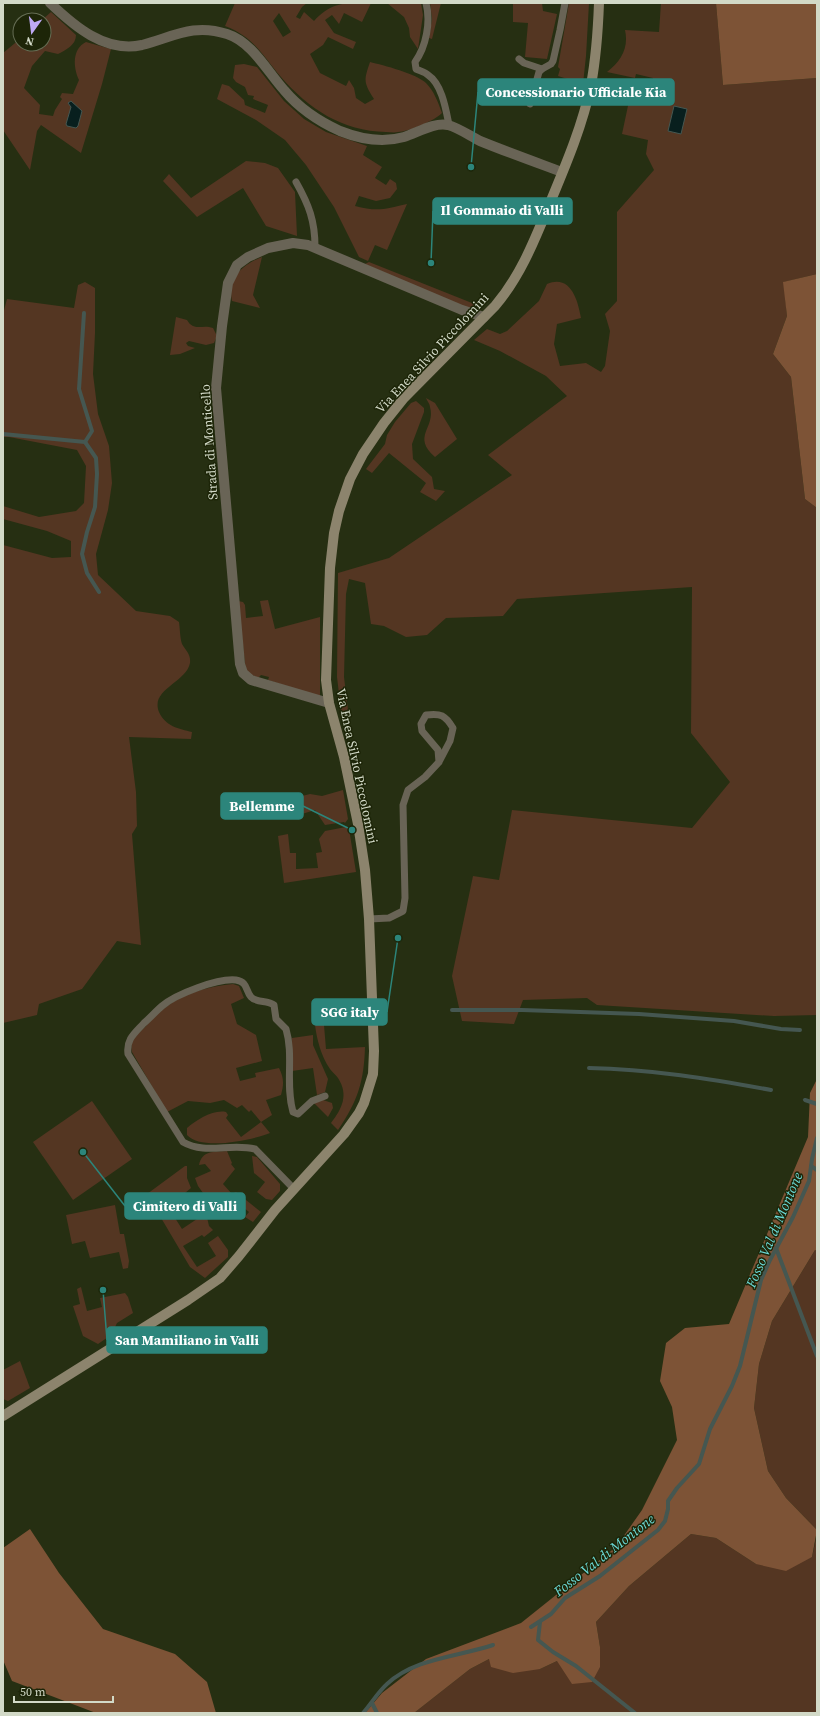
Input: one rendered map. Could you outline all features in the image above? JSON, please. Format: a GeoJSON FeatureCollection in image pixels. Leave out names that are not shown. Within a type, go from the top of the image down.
{"type":"FeatureCollection","features":[{"type":"Feature","properties":{"kind":"main road","name":"Via Enea Silvio Piccolomini"},"geometry":{"type":"LineString","coordinates":[[3,1416],[216,1281],[231,1266],[294,1189],[344,1134],[360,1113],[368,1096],[373,1074],[374,1051],[369,919],[365,870],[358,824],[344,757],[329,703],[326,680],[331,554],[337,518],[354,469],[368,446],[395,408],[484,317],[507,290],[523,263],[579,131],[589,91],[594,61],[599,3]]}},
{"type":"Feature","properties":{"kind":"street"},"geometry":{"type":"LineString","coordinates":[[50,3],[67,20],[85,33],[101,41],[125,46],[141,45],[184,31],[204,29],[236,38],[249,48],[284,91],[304,110],[330,126],[357,137],[373,140],[397,139],[432,127],[449,125],[481,141],[562,172]]}},
{"type":"Feature","properties":{"kind":"street","name":"Strada di Monticello"},"geometry":{"type":"LineString","coordinates":[[329,703],[251,680],[243,673],[240,664],[216,388],[228,283],[237,265],[248,257],[268,248],[293,243],[308,244],[462,310],[484,317]]}},
{"type":"Feature","properties":{"kind":"lane"},"geometry":{"type":"LineString","coordinates":[[426,3],[428,18],[421,53],[415,62],[416,69],[430,75],[444,103],[449,125]]}},
{"type":"Feature","properties":{"kind":"lane"},"geometry":{"type":"LineString","coordinates":[[530,104],[539,72],[551,64],[554,57],[565,3]]}},
{"type":"Feature","properties":{"kind":"lane"},"geometry":{"type":"LineString","coordinates":[[519,59],[524,63],[542,69]]}},
{"type":"Feature","properties":{"kind":"lane"},"geometry":{"type":"LineString","coordinates":[[296,182],[309,205],[315,235],[315,247]]}},
{"type":"Feature","properties":{"kind":"lane"},"geometry":{"type":"LineString","coordinates":[[369,919],[389,918],[403,911],[405,898],[404,805],[408,790],[425,777],[439,762],[450,741],[454,728],[447,718],[436,714],[426,715],[421,724],[422,731],[438,750],[439,762]]}},
{"type":"Feature","properties":{"kind":"lane"},"geometry":{"type":"LineString","coordinates":[[294,1189],[255,1149],[228,1147],[204,1149],[192,1147],[183,1142],[128,1054],[127,1046],[132,1036],[162,1006],[172,999],[209,983],[225,980],[242,982],[246,984],[251,997],[274,1005],[276,1019],[286,1029],[289,1056],[288,1085],[293,1112],[298,1114],[312,1101],[325,1096]]}},
{"type":"Feature","properties":{"kind":"shaded area"},"geometry":{"type":"Polygon","coordinates":[[[235,3],[307,3],[302,7],[296,17],[300,19],[304,12],[314,21],[327,10],[340,4],[371,3],[362,22],[344,13],[339,24],[332,15],[325,20],[334,33],[356,42],[353,49],[328,37],[323,45],[310,54],[320,73],[346,86],[349,80],[354,88],[356,98],[365,104],[374,99],[366,85],[366,77],[370,62],[400,70],[415,76],[429,86],[434,93],[442,113],[422,125],[396,132],[370,131],[341,123],[315,108],[303,99],[281,77],[257,47],[235,30],[225,26],[235,3]],[[279,13],[273,21],[283,37],[291,32],[279,13]]]}},
{"type":"Feature","properties":{"kind":"shaded area"},"geometry":{"type":"Polygon","coordinates":[[[387,3],[421,3],[423,15],[418,49],[410,37],[409,28],[404,17],[387,3]]]}},
{"type":"Feature","properties":{"kind":"shaded area"},"geometry":{"type":"Polygon","coordinates":[[[430,3],[441,3],[432,39],[429,38],[432,19],[430,3]]]}},
{"type":"Feature","properties":{"kind":"shaded area"},"geometry":{"type":"Polygon","coordinates":[[[513,3],[542,3],[543,11],[557,14],[547,59],[525,57],[528,23],[513,22],[513,3]]]}},
{"type":"Feature","properties":{"kind":"shaded area"},"geometry":{"type":"Polygon","coordinates":[[[569,3],[589,3],[583,84],[558,76],[560,69],[558,67],[569,3]]]}},
{"type":"Feature","properties":{"kind":"shaded area"},"geometry":{"type":"Polygon","coordinates":[[[661,3],[716,3],[723,85],[817,78],[817,274],[784,282],[787,316],[773,354],[791,377],[805,499],[817,508],[817,1015],[774,1016],[597,1005],[587,998],[523,1000],[514,1024],[462,1021],[452,976],[473,876],[499,880],[512,810],[692,828],[730,782],[691,733],[692,587],[517,599],[503,616],[446,618],[427,635],[406,637],[384,626],[371,624],[365,583],[349,579],[346,594],[344,677],[350,726],[343,727],[337,677],[338,573],[389,558],[512,475],[488,455],[567,396],[546,376],[500,351],[474,340],[487,329],[500,334],[507,331],[539,301],[547,284],[555,282],[562,283],[568,286],[572,291],[578,304],[581,318],[557,324],[554,344],[560,366],[586,363],[601,372],[605,366],[610,331],[605,314],[617,301],[617,212],[654,170],[646,154],[648,140],[622,134],[632,87],[649,92],[653,78],[636,74],[635,78],[607,72],[623,54],[626,43],[625,30],[659,32],[661,3]]]}},
{"type":"Feature","properties":{"kind":"shaded area"},"geometry":{"type":"Polygon","coordinates":[[[716,3],[817,3],[817,78],[723,85],[716,3]]]}},
{"type":"Feature","properties":{"kind":"shaded area"},"geometry":{"type":"Polygon","coordinates":[[[52,13],[76,35],[74,42],[67,49],[58,54],[49,52],[52,52],[52,13]]]}},
{"type":"Feature","properties":{"kind":"shaded area"},"geometry":{"type":"Polygon","coordinates":[[[86,42],[111,49],[81,153],[41,125],[37,131],[30,170],[3,130],[3,53],[12,46],[12,52],[44,52],[32,66],[24,88],[40,105],[39,114],[53,116],[62,99],[60,97],[62,93],[73,94],[79,80],[75,59],[81,45],[86,42]]]}},
{"type":"Feature","properties":{"kind":"shaded area"},"geometry":{"type":"Polygon","coordinates":[[[244,64],[257,67],[284,101],[304,119],[326,132],[367,146],[363,155],[382,167],[375,178],[386,185],[390,179],[396,183],[397,189],[390,198],[376,201],[359,196],[355,206],[369,209],[381,209],[407,204],[387,250],[375,245],[368,261],[359,257],[334,207],[306,165],[285,140],[256,120],[217,99],[222,84],[229,86],[244,100],[245,105],[265,113],[268,105],[253,99],[254,96],[248,95],[245,87],[236,82],[233,78],[235,65],[244,64]]]}},
{"type":"Feature","properties":{"kind":"shaded area"},"geometry":{"type":"Polygon","coordinates":[[[246,161],[265,163],[278,168],[295,192],[297,236],[266,226],[243,188],[197,217],[163,181],[169,174],[191,198],[246,161]]]}},
{"type":"Feature","properties":{"kind":"shaded area"},"geometry":{"type":"Polygon","coordinates":[[[262,257],[253,295],[260,308],[232,301],[232,285],[238,273],[255,260],[262,257]]]}},
{"type":"Feature","properties":{"kind":"shaded area"},"geometry":{"type":"Polygon","coordinates":[[[369,262],[477,305],[463,307],[365,264],[369,262]]]}},
{"type":"Feature","properties":{"kind":"shaded area"},"geometry":{"type":"Polygon","coordinates":[[[817,274],[817,508],[805,499],[791,377],[773,354],[787,316],[783,282],[817,274]]]}},
{"type":"Feature","properties":{"kind":"shaded area"},"geometry":{"type":"Polygon","coordinates":[[[85,282],[95,288],[93,374],[98,414],[109,446],[112,483],[108,510],[96,554],[98,575],[136,611],[170,616],[179,622],[181,642],[189,655],[190,663],[182,676],[159,697],[158,704],[159,712],[165,721],[177,728],[192,732],[191,739],[129,737],[136,792],[137,826],[132,834],[141,945],[117,941],[82,989],[39,1004],[37,1015],[3,1023],[3,545],[52,558],[71,557],[71,541],[47,531],[3,519],[3,506],[39,517],[76,511],[84,503],[86,466],[77,450],[3,437],[3,314],[7,299],[74,308],[78,285],[85,282]]]}},
{"type":"Feature","properties":{"kind":"shaded area"},"geometry":{"type":"Polygon","coordinates":[[[176,317],[187,320],[192,326],[195,327],[213,328],[217,336],[214,343],[206,345],[189,341],[186,343],[188,346],[195,348],[180,354],[170,355],[176,317]]]}},
{"type":"Feature","properties":{"kind":"shaded area"},"geometry":{"type":"Polygon","coordinates":[[[426,398],[435,403],[457,439],[435,457],[428,450],[424,437],[431,414],[430,406],[426,398]]]}},
{"type":"Feature","properties":{"kind":"shaded area"},"geometry":{"type":"Polygon","coordinates":[[[416,401],[424,408],[424,412],[412,444],[413,459],[432,477],[434,489],[445,491],[436,501],[420,492],[426,483],[389,453],[372,473],[366,469],[385,444],[387,435],[395,422],[411,403],[416,401]]]}},
{"type":"Feature","properties":{"kind":"shaded area"},"geometry":{"type":"Polygon","coordinates":[[[268,600],[275,629],[320,617],[320,697],[268,680],[269,677],[261,675],[258,678],[246,672],[238,601],[243,602],[245,605],[246,618],[263,616],[260,601],[268,600]]]}},
{"type":"Feature","properties":{"kind":"shaded area"},"geometry":{"type":"Polygon","coordinates":[[[343,790],[348,819],[345,823],[325,825],[315,810],[289,818],[286,800],[310,794],[322,796],[343,790]]]}},
{"type":"Feature","properties":{"kind":"shaded area"},"geometry":{"type":"Polygon","coordinates":[[[346,827],[349,829],[356,872],[284,883],[278,836],[288,834],[290,853],[296,853],[296,869],[318,868],[316,853],[322,852],[319,839],[325,831],[346,827]]]}},
{"type":"Feature","properties":{"kind":"shaded area"},"geometry":{"type":"Polygon","coordinates":[[[233,984],[239,986],[244,998],[231,1004],[237,1024],[256,1035],[262,1061],[236,1068],[240,1081],[256,1077],[255,1073],[279,1068],[283,1081],[281,1095],[266,1100],[272,1115],[261,1122],[251,1110],[249,1112],[242,1105],[237,1108],[224,1100],[210,1103],[188,1101],[167,1112],[132,1052],[131,1048],[133,1041],[163,1009],[173,1002],[198,991],[215,986],[233,984]]]}},
{"type":"Feature","properties":{"kind":"shaded area"},"geometry":{"type":"Polygon","coordinates":[[[315,1025],[324,1025],[326,1049],[365,1047],[359,1090],[351,1110],[338,1130],[331,1123],[343,1102],[343,1090],[338,1078],[324,1059],[318,1042],[315,1025]]]}},
{"type":"Feature","properties":{"kind":"shaded area"},"geometry":{"type":"Polygon","coordinates":[[[313,1035],[313,1045],[328,1079],[325,1092],[317,1095],[313,1068],[292,1071],[292,1038],[313,1035]]]}},
{"type":"Feature","properties":{"kind":"shaded area"},"geometry":{"type":"Polygon","coordinates":[[[817,1079],[817,1251],[815,1250],[772,1321],[759,1364],[754,1408],[768,1471],[786,1498],[817,1530],[812,1557],[786,1571],[756,1564],[716,1538],[691,1534],[629,1586],[596,1622],[600,1647],[600,1667],[592,1682],[572,1684],[557,1661],[540,1669],[513,1673],[491,1667],[489,1659],[470,1669],[414,1713],[365,1713],[382,1693],[426,1659],[521,1623],[616,1547],[642,1510],[677,1440],[672,1407],[660,1381],[666,1343],[685,1328],[729,1324],[808,1137],[810,1093],[817,1079]]]}},
{"type":"Feature","properties":{"kind":"shaded area"},"geometry":{"type":"Polygon","coordinates":[[[323,1100],[332,1103],[333,1108],[328,1117],[314,1103],[323,1100]]]}},
{"type":"Feature","properties":{"kind":"shaded area"},"geometry":{"type":"Polygon","coordinates":[[[92,1101],[132,1159],[73,1200],[33,1142],[92,1101]]]}},
{"type":"Feature","properties":{"kind":"shaded area"},"geometry":{"type":"Polygon","coordinates":[[[221,1111],[226,1112],[228,1115],[226,1118],[241,1137],[261,1122],[270,1133],[240,1141],[227,1143],[203,1142],[194,1140],[187,1135],[187,1128],[191,1125],[205,1116],[221,1111]]]}},
{"type":"Feature","properties":{"kind":"shaded area"},"geometry":{"type":"Polygon","coordinates":[[[227,1151],[232,1163],[231,1164],[235,1169],[223,1184],[232,1194],[236,1192],[261,1212],[253,1222],[245,1217],[249,1212],[229,1196],[211,1204],[198,1186],[195,1178],[211,1171],[205,1164],[199,1165],[206,1154],[227,1151]]]}},
{"type":"Feature","properties":{"kind":"shaded area"},"geometry":{"type":"Polygon","coordinates":[[[252,1156],[257,1157],[280,1184],[280,1191],[272,1200],[266,1199],[257,1192],[265,1182],[254,1173],[252,1156]]]}},
{"type":"Feature","properties":{"kind":"shaded area"},"geometry":{"type":"Polygon","coordinates":[[[187,1166],[187,1178],[191,1188],[168,1207],[182,1229],[206,1213],[209,1226],[213,1230],[204,1237],[202,1235],[183,1246],[197,1267],[216,1256],[208,1243],[218,1236],[228,1250],[228,1257],[205,1278],[190,1267],[147,1194],[187,1166]]]}},
{"type":"Feature","properties":{"kind":"shaded area"},"geometry":{"type":"Polygon","coordinates":[[[115,1205],[120,1234],[124,1234],[129,1261],[128,1268],[123,1269],[119,1252],[90,1258],[85,1241],[72,1244],[66,1215],[115,1205]]]}},
{"type":"Feature","properties":{"kind":"shaded area"},"geometry":{"type":"Polygon","coordinates":[[[815,1250],[817,1251],[817,1530],[786,1498],[768,1471],[754,1408],[759,1364],[772,1321],[815,1250]]]}},
{"type":"Feature","properties":{"kind":"shaded area"},"geometry":{"type":"Polygon","coordinates":[[[81,1287],[87,1311],[102,1307],[100,1298],[125,1293],[128,1297],[133,1313],[117,1323],[111,1335],[98,1344],[83,1336],[73,1306],[80,1304],[77,1289],[81,1287]]]}},
{"type":"Feature","properties":{"kind":"shaded area"},"geometry":{"type":"Polygon","coordinates":[[[20,1361],[30,1388],[8,1401],[3,1399],[3,1370],[20,1361]]]}},
{"type":"Feature","properties":{"kind":"shaded area"},"geometry":{"type":"Polygon","coordinates":[[[30,1529],[59,1573],[103,1629],[175,1654],[207,1682],[216,1713],[96,1713],[12,1681],[3,1660],[3,1548],[30,1529]]]}},
{"type":"Feature","properties":{"kind":"shaded area"},"geometry":{"type":"Polygon","coordinates":[[[691,1534],[716,1538],[756,1564],[812,1557],[817,1534],[817,1713],[414,1713],[470,1669],[489,1659],[540,1669],[557,1661],[600,1647],[596,1622],[629,1586],[691,1534]]]}},
{"type":"Feature","properties":{"kind":"water"},"geometry":{"type":"Polygon","coordinates":[[[71,101],[82,111],[78,126],[76,128],[67,126],[66,124],[71,107],[68,103],[71,101]]]}},
{"type":"Feature","properties":{"kind":"water"},"geometry":{"type":"Polygon","coordinates":[[[674,106],[687,109],[681,134],[668,131],[674,106]]]}},
{"type":"Feature","properties":{"kind":"waterway"},"geometry":{"type":"LineString","coordinates":[[84,313],[79,389],[92,431],[85,442]]}},
{"type":"Feature","properties":{"kind":"waterway"},"geometry":{"type":"LineString","coordinates":[[3,434],[85,442],[96,458],[97,474],[95,507],[82,554],[87,573],[99,592]]}},
{"type":"Feature","properties":{"kind":"waterway"},"geometry":{"type":"LineString","coordinates":[[452,1010],[522,1010],[639,1014],[734,1021],[781,1029],[800,1030]]}},
{"type":"Feature","properties":{"kind":"waterway"},"geometry":{"type":"LineString","coordinates":[[589,1068],[635,1070],[680,1075],[771,1090]]}},
{"type":"Feature","properties":{"kind":"waterway"},"geometry":{"type":"LineString","coordinates":[[805,1100],[817,1104]]}},
{"type":"Feature","properties":{"kind":"waterway","name":"Fosso Val di Montone"},"geometry":{"type":"LineString","coordinates":[[531,1627],[551,1614],[565,1598],[600,1576],[658,1530],[665,1521],[668,1501],[677,1488],[699,1464],[710,1429],[732,1386],[740,1366],[761,1280],[793,1217],[809,1181],[817,1138]]}},
{"type":"Feature","properties":{"kind":"waterway","name":"Fosso Val di Montone"},"geometry":{"type":"LineString","coordinates":[[811,1166],[817,1170]]}},
{"type":"Feature","properties":{"kind":"waterway"},"geometry":{"type":"LineString","coordinates":[[776,1248],[817,1356]]}},
{"type":"Feature","properties":{"kind":"waterway"},"geometry":{"type":"LineString","coordinates":[[540,1622],[538,1640],[553,1652],[576,1666],[635,1713]]}},
{"type":"Feature","properties":{"kind":"waterway","name":"Fosso Val di Montone"},"geometry":{"type":"LineString","coordinates":[[363,1713],[387,1684],[398,1675],[423,1663],[493,1645]]}},
{"type":"Feature","properties":{"kind":"waterway"},"geometry":{"type":"LineString","coordinates":[[372,1703],[377,1713]]}},
{"type":"Feature","properties":{"kind":"place","name":"Concessionario Ufficiale Kia"},"geometry":{"type":"Point","coordinates":[471,167]}},
{"type":"Feature","properties":{"kind":"place","name":"Il Gommaio di Valli"},"geometry":{"type":"Point","coordinates":[431,263]}},
{"type":"Feature","properties":{"kind":"place","name":"Bellemme"},"geometry":{"type":"Point","coordinates":[352,830]}},
{"type":"Feature","properties":{"kind":"place","name":"SGG italy"},"geometry":{"type":"Point","coordinates":[398,938]}},
{"type":"Feature","properties":{"kind":"place","name":"Cimitero di Valli"},"geometry":{"type":"Point","coordinates":[83,1152]}},
{"type":"Feature","properties":{"kind":"place","name":"San Mamiliano in Valli"},"geometry":{"type":"Point","coordinates":[103,1290]}}]}
